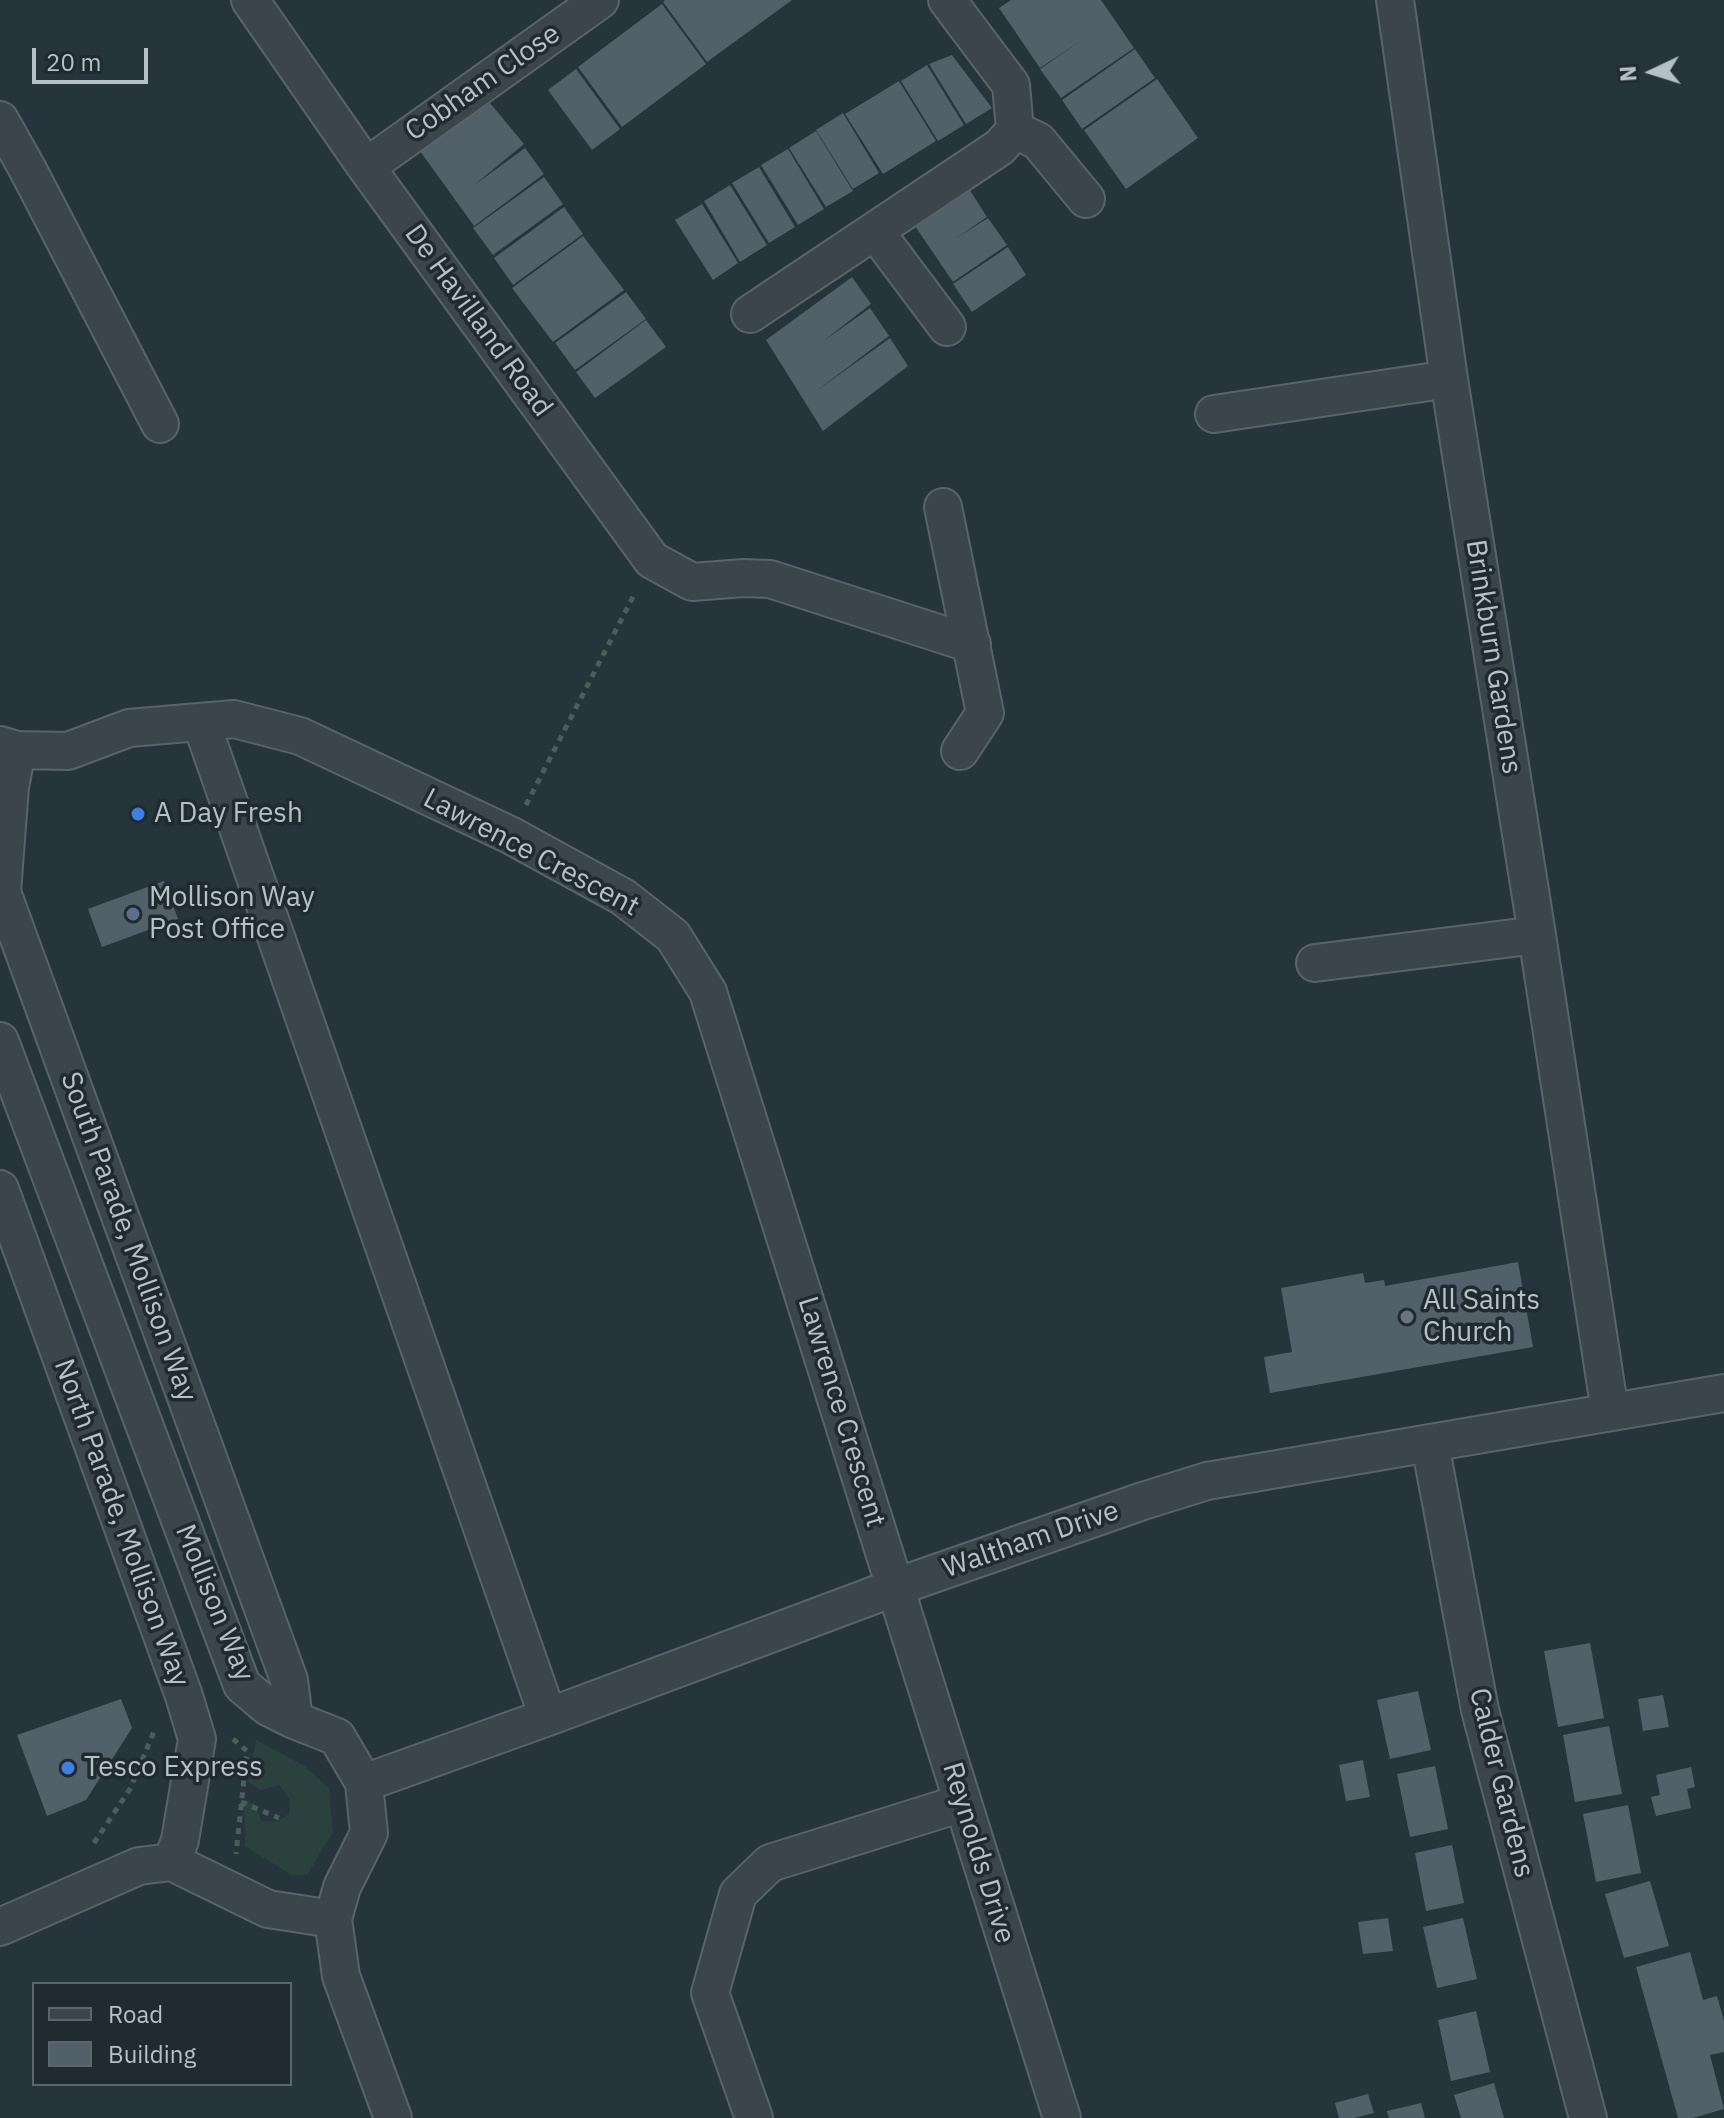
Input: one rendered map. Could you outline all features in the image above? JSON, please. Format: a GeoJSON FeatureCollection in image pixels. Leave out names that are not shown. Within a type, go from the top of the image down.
{"type":"FeatureCollection","features":[{"type":"Feature","properties":{"kind":"street","name":"De Havilland Road"},"geometry":{"type":"LineString","coordinates":[[250,0],[366,167],[652,560],[692,582],[770,579],[972,644]]}},
{"type":"Feature","properties":{"kind":"street","name":"Cobham Close"},"geometry":{"type":"LineString","coordinates":[[366,167],[600,0]]}},
{"type":"Feature","properties":{"kind":"street"},"geometry":{"type":"LineString","coordinates":[[750,314],[1000,147],[1015,130],[1011,85],[947,0]]}},
{"type":"Feature","properties":{"kind":"street","name":"Brinkburn Gardens"},"geometry":{"type":"LineString","coordinates":[[1395,0],[1449,379],[1610,1412]]}},
{"type":"Feature","properties":{"kind":"street"},"geometry":{"type":"LineString","coordinates":[[0,120],[160,424]]}},
{"type":"Feature","properties":{"kind":"street"},"geometry":{"type":"LineString","coordinates":[[1015,130],[1038,141],[1086,199]]}},
{"type":"Feature","properties":{"kind":"street"},"geometry":{"type":"LineString","coordinates":[[875,231],[947,327]]}},
{"type":"Feature","properties":{"kind":"street"},"geometry":{"type":"LineString","coordinates":[[1214,414],[1449,379]]}},
{"type":"Feature","properties":{"kind":"street"},"geometry":{"type":"LineString","coordinates":[[943,507],[985,713],[960,751]]}},
{"type":"Feature","properties":{"kind":"street","name":"Lawrence Crescent"},"geometry":{"type":"LineString","coordinates":[[9,747],[68,751],[129,728],[234,719],[300,736],[510,835],[623,897],[673,936],[708,992],[896,1587]]}},
{"type":"Feature","properties":{"kind":"street"},"geometry":{"type":"LineString","coordinates":[[201,722],[548,1717]]}},
{"type":"Feature","properties":{"kind":"street","name":"South Parade, Mollison Way"},"geometry":{"type":"LineString","coordinates":[[9,747],[10,787],[2,892],[289,1680],[294,1720]]}},
{"type":"Feature","properties":{"kind":"street"},"geometry":{"type":"LineString","coordinates":[[1315,963],[1537,935]]}},
{"type":"Feature","properties":{"kind":"street","name":"Mollison Way"},"geometry":{"type":"LineString","coordinates":[[0,1041],[242,1685],[268,1707],[337,1737],[364,1783],[369,1833],[342,1887],[333,1919],[341,1976],[393,2118]]}},
{"type":"Feature","properties":{"kind":"street","name":"North Parade, Mollison Way"},"geometry":{"type":"LineString","coordinates":[[0,1189],[197,1739],[180,1840],[172,1862]]}},
{"type":"Feature","properties":{"kind":"street","name":"Waltham Drive"},"geometry":{"type":"LineString","coordinates":[[364,1783],[896,1587],[1207,1481],[1724,1393]]}},
{"type":"Feature","properties":{"kind":"street","name":"Calder Gardens"},"geometry":{"type":"LineString","coordinates":[[1430,1444],[1480,1710],[1588,2118]]}},
{"type":"Feature","properties":{"kind":"street","name":"Reynolds Drive"},"geometry":{"type":"LineString","coordinates":[[896,1587],[1062,2118]]}},
{"type":"Feature","properties":{"kind":"street"},"geometry":{"type":"LineString","coordinates":[[754,2118],[710,1993],[738,1894],[770,1863],[962,1803]]}},
{"type":"Feature","properties":{"kind":"street"},"geometry":{"type":"LineString","coordinates":[[0,1927],[139,1866],[172,1862],[268,1909],[333,1919]]}},
{"type":"Feature","properties":{"kind":"path"},"geometry":{"type":"LineString","coordinates":[[510,835],[652,560]]}},
{"type":"Feature","properties":{"kind":"path"},"geometry":{"type":"LineString","coordinates":[[87,1853],[130,1789],[161,1717]]}},
{"type":"Feature","properties":{"kind":"path"},"geometry":{"type":"LineString","coordinates":[[224,1730],[247,1751],[235,1862]]}},
{"type":"Feature","properties":{"kind":"path"},"geometry":{"type":"LineString","coordinates":[[241,1802],[279,1818]]}},
{"type":"Feature","properties":{"kind":"green space"},"geometry":{"type":"Polygon","coordinates":[[[256,1740],[303,1765],[329,1788],[333,1832],[307,1875],[293,1876],[245,1846],[244,1799],[254,1804],[262,1821],[276,1822],[289,1814],[290,1800],[279,1785],[261,1790],[248,1782],[256,1740]]]}},
{"type":"Feature","properties":{"kind":"building"},"geometry":{"type":"Polygon","coordinates":[[[792,0],[707,62],[663,2],[792,0]]]}},
{"type":"Feature","properties":{"kind":"building"},"geometry":{"type":"Polygon","coordinates":[[[1011,0],[1101,0],[1134,48],[1061,98],[1040,69],[1082,40],[1040,68],[999,8],[1011,0]]]}},
{"type":"Feature","properties":{"kind":"building"},"geometry":{"type":"Polygon","coordinates":[[[662,4],[706,64],[622,127],[578,67],[662,4]]]}},
{"type":"Feature","properties":{"kind":"building"},"geometry":{"type":"Polygon","coordinates":[[[1135,49],[1155,78],[1082,129],[1062,100],[1135,49]]]}},
{"type":"Feature","properties":{"kind":"building"},"geometry":{"type":"Polygon","coordinates":[[[952,55],[992,108],[966,124],[929,64],[952,55]]]}},
{"type":"Feature","properties":{"kind":"building"},"geometry":{"type":"Polygon","coordinates":[[[927,65],[964,125],[938,141],[901,81],[927,65]]]}},
{"type":"Feature","properties":{"kind":"building"},"geometry":{"type":"Polygon","coordinates":[[[576,69],[620,129],[592,150],[548,90],[576,69]]]}},
{"type":"Feature","properties":{"kind":"building"},"geometry":{"type":"Polygon","coordinates":[[[1157,79],[1198,138],[1126,189],[1084,130],[1157,79]]]}},
{"type":"Feature","properties":{"kind":"building"},"geometry":{"type":"Polygon","coordinates":[[[899,81],[936,141],[883,174],[845,114],[899,81]]]}},
{"type":"Feature","properties":{"kind":"building"},"geometry":{"type":"Polygon","coordinates":[[[490,103],[524,144],[473,186],[525,148],[544,174],[474,226],[420,151],[490,103]]]}},
{"type":"Feature","properties":{"kind":"building"},"geometry":{"type":"Polygon","coordinates":[[[843,113],[879,173],[853,189],[816,130],[843,113]]]}},
{"type":"Feature","properties":{"kind":"building"},"geometry":{"type":"Polygon","coordinates":[[[816,131],[853,191],[826,207],[789,148],[816,131]]]}},
{"type":"Feature","properties":{"kind":"building"},"geometry":{"type":"Polygon","coordinates":[[[788,149],[824,209],[798,225],[761,165],[788,149]]]}},
{"type":"Feature","properties":{"kind":"building"},"geometry":{"type":"Polygon","coordinates":[[[759,167],[795,227],[769,243],[732,183],[759,167]]]}},
{"type":"Feature","properties":{"kind":"building"},"geometry":{"type":"Polygon","coordinates":[[[544,177],[563,204],[493,255],[473,228],[544,177]]]}},
{"type":"Feature","properties":{"kind":"building"},"geometry":{"type":"Polygon","coordinates":[[[730,185],[767,245],[740,262],[704,201],[730,185]]]}},
{"type":"Feature","properties":{"kind":"building"},"geometry":{"type":"Polygon","coordinates":[[[969,189],[987,217],[955,239],[988,218],[1007,245],[953,282],[915,226],[969,189]]]}},
{"type":"Feature","properties":{"kind":"building"},"geometry":{"type":"Polygon","coordinates":[[[702,204],[738,263],[713,280],[675,220],[702,204]]]}},
{"type":"Feature","properties":{"kind":"building"},"geometry":{"type":"Polygon","coordinates":[[[564,207],[583,234],[513,285],[494,258],[564,207]]]}},
{"type":"Feature","properties":{"kind":"building"},"geometry":{"type":"Polygon","coordinates":[[[583,236],[624,290],[553,342],[512,288],[583,236]]]}},
{"type":"Feature","properties":{"kind":"building"},"geometry":{"type":"Polygon","coordinates":[[[1008,247],[1026,275],[972,312],[953,284],[1008,247]]]}},
{"type":"Feature","properties":{"kind":"building"},"geometry":{"type":"Polygon","coordinates":[[[852,277],[871,304],[822,342],[870,308],[889,336],[815,392],[890,338],[908,366],[823,431],[766,340],[852,277]]]}},
{"type":"Feature","properties":{"kind":"building"},"geometry":{"type":"Polygon","coordinates":[[[626,292],[646,319],[575,370],[555,343],[626,292]]]}},
{"type":"Feature","properties":{"kind":"building"},"geometry":{"type":"Polygon","coordinates":[[[646,320],[666,347],[595,398],[576,372],[646,320]]]}},
{"type":"Feature","properties":{"kind":"building","name":"Mollison Way Post Office"},"geometry":{"type":"Polygon","coordinates":[[[164,881],[178,919],[102,947],[88,909],[164,881]]]}},
{"type":"Feature","properties":{"kind":"building","name":"All Saints Church"},"geometry":{"type":"Polygon","coordinates":[[[1518,1262],[1533,1347],[1270,1393],[1264,1357],[1292,1352],[1281,1288],[1363,1273],[1365,1283],[1384,1280],[1385,1286],[1518,1262]]]}},
{"type":"Feature","properties":{"kind":"building"},"geometry":{"type":"Polygon","coordinates":[[[1590,1643],[1604,1718],[1558,1727],[1544,1651],[1590,1643]]]}},
{"type":"Feature","properties":{"kind":"building"},"geometry":{"type":"Polygon","coordinates":[[[1418,1691],[1431,1750],[1390,1759],[1377,1700],[1418,1691]]]}},
{"type":"Feature","properties":{"kind":"building"},"geometry":{"type":"Polygon","coordinates":[[[1663,1695],[1669,1727],[1643,1731],[1638,1699],[1663,1695]]]}},
{"type":"Feature","properties":{"kind":"building","name":"Tesco Express"},"geometry":{"type":"Polygon","coordinates":[[[121,1699],[132,1728],[86,1800],[47,1816],[17,1735],[121,1699]]]}},
{"type":"Feature","properties":{"kind":"building"},"geometry":{"type":"Polygon","coordinates":[[[1609,1726],[1622,1794],[1575,1802],[1563,1735],[1609,1726]]]}},
{"type":"Feature","properties":{"kind":"building"},"geometry":{"type":"Polygon","coordinates":[[[1363,1760],[1370,1797],[1346,1801],[1339,1765],[1363,1760]]]}},
{"type":"Feature","properties":{"kind":"building"},"geometry":{"type":"Polygon","coordinates":[[[1435,1766],[1448,1829],[1410,1837],[1397,1774],[1435,1766]]]}},
{"type":"Feature","properties":{"kind":"building"},"geometry":{"type":"Polygon","coordinates":[[[1691,1767],[1695,1787],[1687,1789],[1691,1808],[1656,1816],[1651,1797],[1660,1795],[1656,1775],[1691,1767]]]}},
{"type":"Feature","properties":{"kind":"building"},"geometry":{"type":"Polygon","coordinates":[[[1628,1805],[1641,1873],[1596,1882],[1583,1814],[1628,1805]]]}},
{"type":"Feature","properties":{"kind":"building"},"geometry":{"type":"Polygon","coordinates":[[[1452,1845],[1464,1903],[1426,1911],[1415,1853],[1452,1845]]]}},
{"type":"Feature","properties":{"kind":"building"},"geometry":{"type":"Polygon","coordinates":[[[1650,1881],[1669,1946],[1624,1958],[1605,1894],[1650,1881]]]}},
{"type":"Feature","properties":{"kind":"building"},"geometry":{"type":"Polygon","coordinates":[[[1388,1918],[1393,1951],[1363,1954],[1358,1922],[1388,1918]]]}},
{"type":"Feature","properties":{"kind":"building"},"geometry":{"type":"Polygon","coordinates":[[[1463,1918],[1477,1979],[1437,1988],[1423,1927],[1463,1918]]]}},
{"type":"Feature","properties":{"kind":"building"},"geometry":{"type":"Polygon","coordinates":[[[1690,1952],[1703,2000],[1717,1996],[1724,2021],[1724,2052],[1710,2055],[1724,2109],[1693,2118],[1678,2118],[1636,1967],[1690,1952]]]}},
{"type":"Feature","properties":{"kind":"building"},"geometry":{"type":"Polygon","coordinates":[[[1476,2011],[1490,2072],[1451,2081],[1438,2020],[1476,2011]]]}},
{"type":"Feature","properties":{"kind":"building"},"geometry":{"type":"Polygon","coordinates":[[[1494,2083],[1504,2118],[1461,2118],[1454,2095],[1494,2083]]]}},
{"type":"Feature","properties":{"kind":"building"},"geometry":{"type":"Polygon","coordinates":[[[1368,2094],[1374,2113],[1339,2118],[1335,2103],[1368,2094]]]}},
{"type":"Feature","properties":{"kind":"building"},"geometry":{"type":"Polygon","coordinates":[[[1421,2103],[1425,2118],[1389,2118],[1387,2111],[1421,2103]]]}},
{"type":"Feature","properties":{"kind":"place","name":"A Day Fresh"},"geometry":{"type":"Point","coordinates":[138,814]}},
{"type":"Feature","properties":{"kind":"place","name":"Mollison Way Post Office"},"geometry":{"type":"Point","coordinates":[133,914]}},
{"type":"Feature","properties":{"kind":"place","name":"All Saints Church"},"geometry":{"type":"Point","coordinates":[1407,1317]}},
{"type":"Feature","properties":{"kind":"place","name":"Tesco Express"},"geometry":{"type":"Point","coordinates":[68,1768]}}]}
